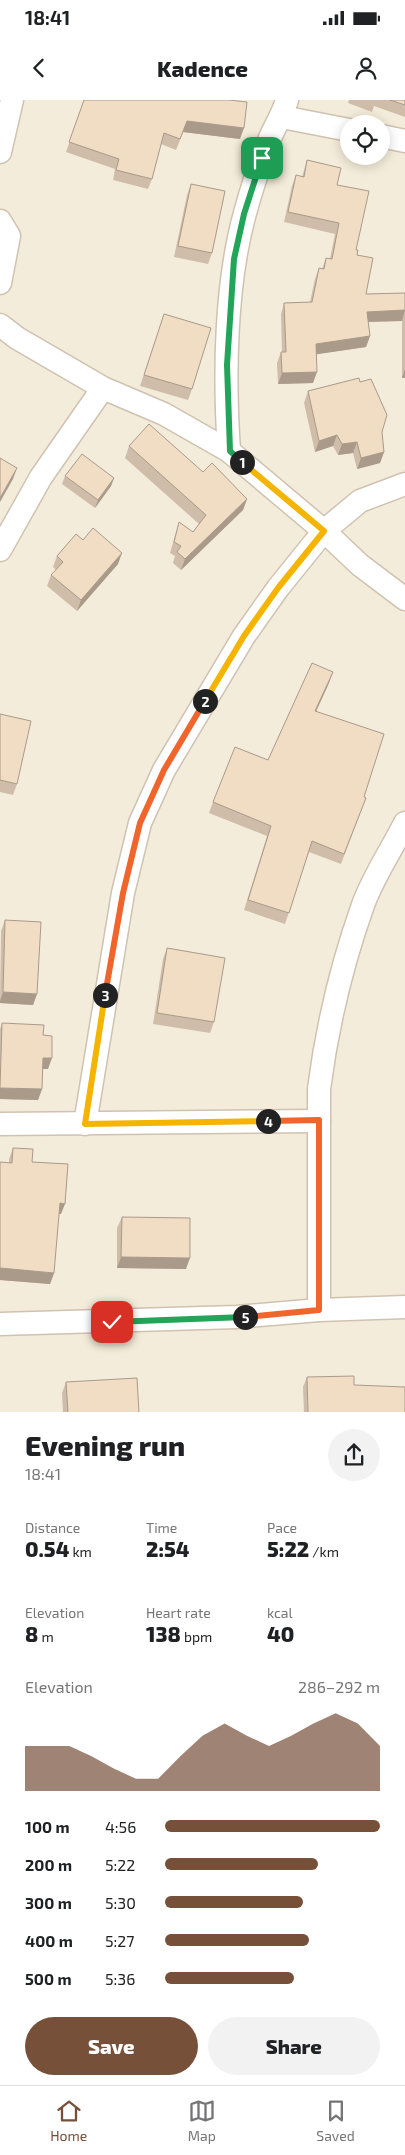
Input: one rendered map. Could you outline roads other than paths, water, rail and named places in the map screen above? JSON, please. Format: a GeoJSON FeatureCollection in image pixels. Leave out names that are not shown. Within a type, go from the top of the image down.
{"type":"FeatureCollection","features":[{"type":"Feature","properties":{"kind":"street"},"geometry":{"type":"LineString","coordinates":[[0,152],[12,100]]}},
{"type":"Feature","properties":{"kind":"street"},"geometry":{"type":"LineString","coordinates":[[230,451],[227,365],[234,259],[244,214],[262,158],[285,109],[340,127]]}},
{"type":"Feature","properties":{"kind":"street"},"geometry":{"type":"LineString","coordinates":[[390,138],[405,141]]}},
{"type":"Feature","properties":{"kind":"street"},"geometry":{"type":"LineString","coordinates":[[0,221],[9,236],[0,283]]}},
{"type":"Feature","properties":{"kind":"street"},"geometry":{"type":"LineString","coordinates":[[0,325],[17,338],[103,388],[164,414],[230,451],[324,531],[360,565],[405,599]]}},
{"type":"Feature","properties":{"kind":"street"},"geometry":{"type":"LineString","coordinates":[[0,550],[41,477],[103,388]]}},
{"type":"Feature","properties":{"kind":"street"},"geometry":{"type":"LineString","coordinates":[[85,1124],[123,893],[140,823],[164,770],[244,636],[278,588],[324,531],[360,501],[405,484]]}},
{"type":"Feature","properties":{"kind":"street"},"geometry":{"type":"LineString","coordinates":[[319,1310],[319,1089],[323,1058],[336,994],[364,903],[405,823]]}},
{"type":"Feature","properties":{"kind":"street"},"geometry":{"type":"LineString","coordinates":[[0,1124],[319,1120]]}},
{"type":"Feature","properties":{"kind":"street"},"geometry":{"type":"LineString","coordinates":[[0,1324],[237,1317],[319,1310],[405,1307]]}}]}
